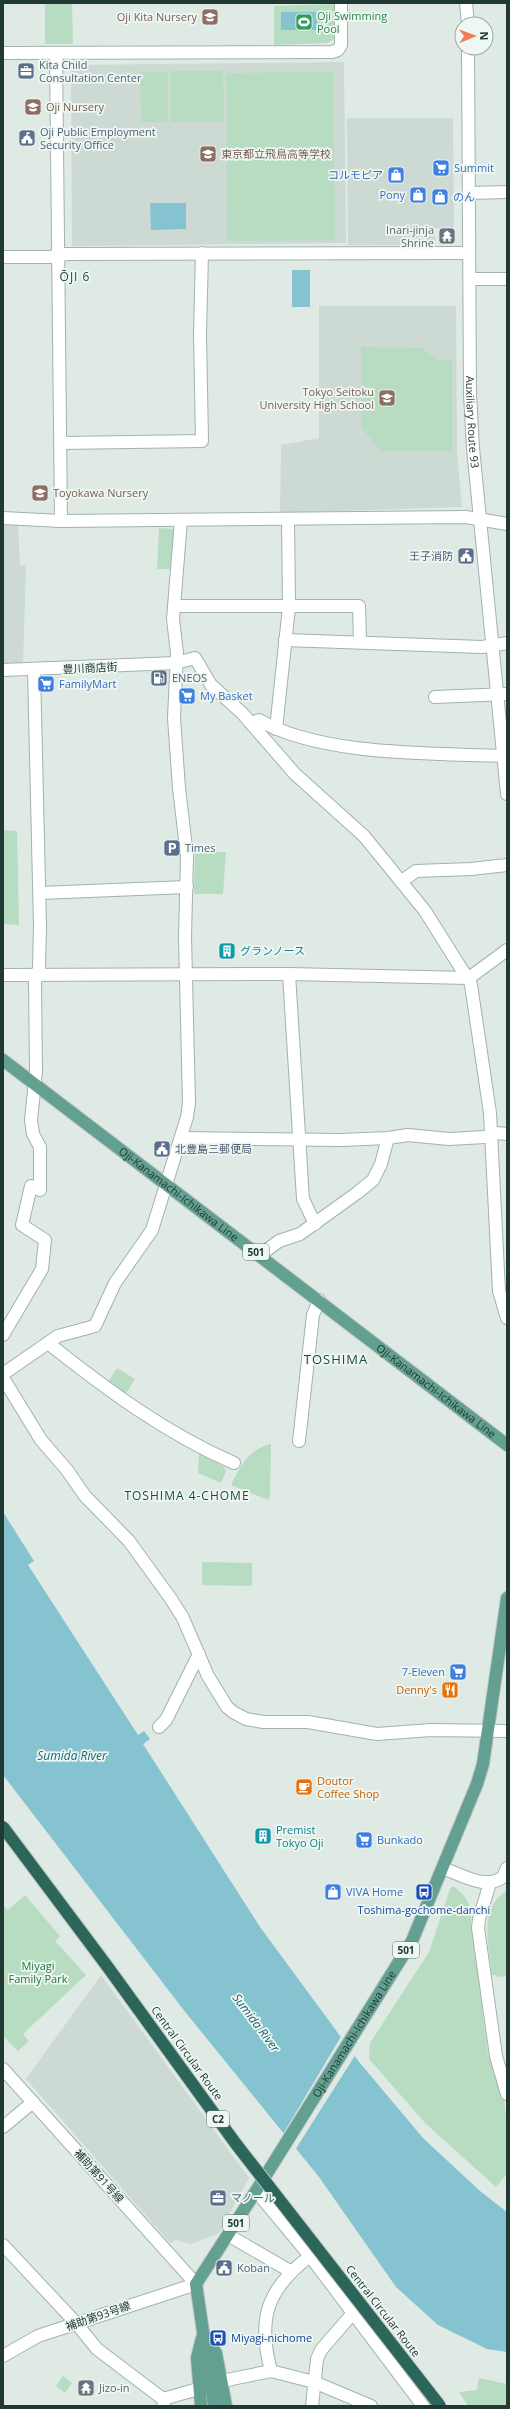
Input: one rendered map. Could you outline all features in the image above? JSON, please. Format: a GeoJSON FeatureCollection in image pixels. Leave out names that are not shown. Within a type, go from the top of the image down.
{"type":"FeatureCollection","features":[{"type":"Feature","properties":{"kind":"highway","name":"Central Circular Route"},"geometry":{"type":"LineString","coordinates":[[3,1827],[107,1966],[236,2144],[441,2406]]}},
{"type":"Feature","properties":{"kind":"highway","name":"Central Circular Route"},"geometry":{"type":"LineString","coordinates":[[3,1834],[104,1967],[183,2080],[266,2190],[434,2406]]}},
{"type":"Feature","properties":{"kind":"main road","name":"Oji-Kanamachi-Ichikawa Line"},"geometry":{"type":"LineString","coordinates":[[3,1060],[320,1300],[507,1445]]}},
{"type":"Feature","properties":{"kind":"main road","name":"Oji-Kanamachi-Ichikawa Line"},"geometry":{"type":"LineString","coordinates":[[196,2284],[256,2191],[412,1941],[477,1784],[489,1730],[507,1598]]}},
{"type":"Feature","properties":{"kind":"main road"},"geometry":{"type":"LineString","coordinates":[[196,2284],[214,2406]]}},
{"type":"Feature","properties":{"kind":"main road"},"geometry":{"type":"LineString","coordinates":[[203,2332],[216,2353],[226,2406]]}},
{"type":"Feature","properties":{"kind":"main road"},"geometry":{"type":"LineString","coordinates":[[201,2406],[198,2389],[197,2358],[203,2332]]}},
{"type":"Feature","properties":{"kind":"street"},"geometry":{"type":"LineString","coordinates":[[3,53],[332,52],[338,50],[341,44],[341,3]]}},
{"type":"Feature","properties":{"kind":"street"},"geometry":{"type":"LineString","coordinates":[[466,3],[467,16]]}},
{"type":"Feature","properties":{"kind":"street"},"geometry":{"type":"LineString","coordinates":[[56,53],[61,521]]}},
{"type":"Feature","properties":{"kind":"street","name":"Auxiliary Route 93"},"geometry":{"type":"LineString","coordinates":[[468,56],[470,394],[492,646],[502,694],[504,728],[503,756],[507,794]]}},
{"type":"Feature","properties":{"kind":"street"},"geometry":{"type":"LineString","coordinates":[[469,193],[507,192]]}},
{"type":"Feature","properties":{"kind":"street"},"geometry":{"type":"LineString","coordinates":[[3,258],[50,257],[59,255],[470,253]]}},
{"type":"Feature","properties":{"kind":"street"},"geometry":{"type":"LineString","coordinates":[[60,443],[202,441],[200,335],[202,254]]}},
{"type":"Feature","properties":{"kind":"street"},"geometry":{"type":"LineString","coordinates":[[470,279],[507,279]]}},
{"type":"Feature","properties":{"kind":"street"},"geometry":{"type":"LineString","coordinates":[[3,518],[61,521],[480,519],[507,524]]}},
{"type":"Feature","properties":{"kind":"street"},"geometry":{"type":"LineString","coordinates":[[276,729],[288,607],[288,519]]}},
{"type":"Feature","properties":{"kind":"street"},"geometry":{"type":"LineString","coordinates":[[3,1374],[58,1336],[95,1326],[115,1283],[152,1230],[187,1117],[190,1090],[186,973],[187,856],[179,788],[174,718],[176,663],[174,606],[181,520]]}},
{"type":"Feature","properties":{"kind":"street"},"geometry":{"type":"LineString","coordinates":[[174,606],[359,606],[360,641]]}},
{"type":"Feature","properties":{"kind":"street"},"geometry":{"type":"LineString","coordinates":[[285,640],[360,641],[377,644],[492,646],[507,643]]}},
{"type":"Feature","properties":{"kind":"street","name":"豊川商店街"},"geometry":{"type":"LineString","coordinates":[[3,670],[34,670],[176,663],[195,658],[211,685],[251,723]]}},
{"type":"Feature","properties":{"kind":"street"},"geometry":{"type":"LineString","coordinates":[[3,1335],[42,1269],[45,1240],[22,1225],[31,1186],[40,1190],[40,1147],[33,1134],[31,1120],[33,1083],[36,1072],[35,982],[37,975],[40,893],[34,670]]}},
{"type":"Feature","properties":{"kind":"street"},"geometry":{"type":"LineString","coordinates":[[435,697],[502,694]]}},
{"type":"Feature","properties":{"kind":"street"},"geometry":{"type":"LineString","coordinates":[[503,756],[410,752],[344,746],[298,738],[258,720],[251,723],[295,774],[364,836],[425,911],[464,973],[469,978],[490,1112],[492,1135],[491,1156],[499,1291],[507,1318]]}},
{"type":"Feature","properties":{"kind":"street"},"geometry":{"type":"LineString","coordinates":[[402,881],[416,872],[471,870],[507,865]]}},
{"type":"Feature","properties":{"kind":"street"},"geometry":{"type":"LineString","coordinates":[[40,893],[187,887]]}},
{"type":"Feature","properties":{"kind":"street"},"geometry":{"type":"LineString","coordinates":[[3,975],[186,973],[469,978],[507,950]]}},
{"type":"Feature","properties":{"kind":"street"},"geometry":{"type":"LineString","coordinates":[[289,974],[302,1199],[315,1224]]}},
{"type":"Feature","properties":{"kind":"street"},"geometry":{"type":"LineString","coordinates":[[181,1138],[299,1140],[388,1138],[408,1135],[449,1139],[485,1138],[492,1135],[507,1134]]}},
{"type":"Feature","properties":{"kind":"street"},"geometry":{"type":"LineString","coordinates":[[260,1255],[278,1241],[300,1234],[373,1180],[381,1164],[388,1138]]}},
{"type":"Feature","properties":{"kind":"street"},"geometry":{"type":"LineString","coordinates":[[299,1441],[313,1315],[320,1300]]}},
{"type":"Feature","properties":{"kind":"street"},"geometry":{"type":"LineString","coordinates":[[48,1343],[100,1385],[164,1427],[198,1447],[234,1463]]}},
{"type":"Feature","properties":{"kind":"street"},"geometry":{"type":"LineString","coordinates":[[3,1378],[41,1440],[67,1470],[85,1496],[128,1541],[171,1599],[183,1618],[208,1676],[227,1706],[246,1719],[263,1722],[308,1722],[377,1734],[431,1730],[507,1731]]}},
{"type":"Feature","properties":{"kind":"street"},"geometry":{"type":"LineString","coordinates":[[159,1727],[166,1720],[199,1654]]}},
{"type":"Feature","properties":{"kind":"street"},"geometry":{"type":"LineString","coordinates":[[443,1868],[475,1880],[490,1883],[503,1877],[507,1868]]}},
{"type":"Feature","properties":{"kind":"street"},"geometry":{"type":"LineString","coordinates":[[490,1883],[478,1928],[496,2056],[507,2094]]}},
{"type":"Feature","properties":{"kind":"street","name":"補助第91号線"},"geometry":{"type":"LineString","coordinates":[[3,2069],[196,2284]]}},
{"type":"Feature","properties":{"kind":"street"},"geometry":{"type":"LineString","coordinates":[[3,2127],[33,2102]]}},
{"type":"Feature","properties":{"kind":"street"},"geometry":{"type":"LineString","coordinates":[[256,2191],[310,2256],[423,2406]]}},
{"type":"Feature","properties":{"kind":"street"},"geometry":{"type":"LineString","coordinates":[[228,2235],[290,2271]]}},
{"type":"Feature","properties":{"kind":"street"},"geometry":{"type":"LineString","coordinates":[[3,2245],[76,2323],[97,2349],[163,2403],[198,2389]]}},
{"type":"Feature","properties":{"kind":"street"},"geometry":{"type":"LineString","coordinates":[[271,2371],[264,2345],[265,2323],[274,2292],[290,2271],[310,2256]]}},
{"type":"Feature","properties":{"kind":"street","name":"補助第93号線"},"geometry":{"type":"LineString","coordinates":[[3,2356],[25,2342],[76,2323],[196,2284]]}},
{"type":"Feature","properties":{"kind":"street"},"geometry":{"type":"LineString","coordinates":[[312,2406],[317,2359],[322,2350],[353,2313]]}},
{"type":"Feature","properties":{"kind":"street"},"geometry":{"type":"LineString","coordinates":[[222,2381],[271,2371],[314,2382],[371,2406]]}},
{"type":"Feature","properties":{"kind":"street"},"geometry":{"type":"LineString","coordinates":[[441,2406],[447,2406]]}},
{"type":"Feature","properties":{"kind":"shaded area","name":"東京都立飛鳥高等学校"},"geometry":{"type":"Polygon","coordinates":[[[344,62],[346,243],[72,246],[71,65],[344,62]]]}},
{"type":"Feature","properties":{"kind":"shaded area"},"geometry":{"type":"Polygon","coordinates":[[[347,118],[453,118],[454,228],[435,228],[435,245],[348,245],[347,118]]]}},
{"type":"Feature","properties":{"kind":"shaded area","name":"Tokyo Seitoku University High School"},"geometry":{"type":"Polygon","coordinates":[[[319,306],[456,306],[457,452],[462,507],[280,513],[281,445],[319,438],[319,306]]]}},
{"type":"Feature","properties":{"kind":"shaded area"},"geometry":{"type":"Polygon","coordinates":[[[3,523],[18,524],[20,565],[26,565],[23,663],[3,663],[3,523]]]}},
{"type":"Feature","properties":{"kind":"shaded area"},"geometry":{"type":"Polygon","coordinates":[[[101,1975],[249,2178],[219,2233],[191,2244],[175,2240],[171,2244],[26,2079],[101,1975]]]}},
{"type":"Feature","properties":{"kind":"green space"},"geometry":{"type":"Polygon","coordinates":[[[45,3],[72,3],[73,44],[45,44],[45,3]]]}},
{"type":"Feature","properties":{"kind":"green space","name":"Oji Swimming Pool"},"geometry":{"type":"Polygon","coordinates":[[[335,4],[335,38],[328,43],[274,45],[274,6],[335,4]]]}},
{"type":"Feature","properties":{"kind":"green space"},"geometry":{"type":"Polygon","coordinates":[[[170,71],[223,71],[224,122],[171,122],[170,71]]]}},
{"type":"Feature","properties":{"kind":"green space"},"geometry":{"type":"Polygon","coordinates":[[[140,72],[168,72],[168,122],[141,122],[140,72]]]}},
{"type":"Feature","properties":{"kind":"green space"},"geometry":{"type":"Polygon","coordinates":[[[333,72],[335,240],[227,241],[226,73],[333,72]]]}},
{"type":"Feature","properties":{"kind":"green space"},"geometry":{"type":"Polygon","coordinates":[[[361,347],[422,348],[437,360],[452,359],[452,451],[380,451],[361,427],[361,347]]]}},
{"type":"Feature","properties":{"kind":"green space"},"geometry":{"type":"Polygon","coordinates":[[[159,528],[172,529],[174,531],[170,569],[157,569],[159,528]]]}},
{"type":"Feature","properties":{"kind":"green space"},"geometry":{"type":"Polygon","coordinates":[[[3,830],[17,831],[19,925],[3,924],[3,830]]]}},
{"type":"Feature","properties":{"kind":"green space"},"geometry":{"type":"Polygon","coordinates":[[[195,852],[226,852],[223,894],[194,894],[195,852]]]}},
{"type":"Feature","properties":{"kind":"green space"},"geometry":{"type":"Polygon","coordinates":[[[117,1368],[135,1379],[124,1397],[106,1385],[117,1368]]]}},
{"type":"Feature","properties":{"kind":"green space"},"geometry":{"type":"Polygon","coordinates":[[[271,1444],[270,1495],[268,1500],[231,1485],[246,1459],[263,1446],[271,1444]]]}},
{"type":"Feature","properties":{"kind":"green space"},"geometry":{"type":"Polygon","coordinates":[[[199,1454],[223,1466],[226,1471],[221,1483],[198,1473],[199,1454]]]}},
{"type":"Feature","properties":{"kind":"green space"},"geometry":{"type":"Polygon","coordinates":[[[202,1562],[252,1563],[252,1586],[202,1585],[202,1562]]]}},
{"type":"Feature","properties":{"kind":"green space"},"geometry":{"type":"Polygon","coordinates":[[[453,1886],[465,1897],[471,1911],[471,1922],[488,2054],[504,2100],[507,2129],[507,2174],[496,2187],[426,2124],[369,2059],[370,2043],[429,1952],[450,1889],[453,1886]]]}},
{"type":"Feature","properties":{"kind":"green space"},"geometry":{"type":"Polygon","coordinates":[[[507,1891],[507,1976],[497,1977],[496,1975],[492,1975],[488,1940],[489,1917],[492,1907],[498,1898],[507,1891]]]}},
{"type":"Feature","properties":{"kind":"green space","name":"Miyagi Family Park"},"geometry":{"type":"Polygon","coordinates":[[[25,1895],[60,1936],[55,1941],[86,1975],[23,2034],[29,2041],[18,2051],[3,2036],[3,1905],[8,1910],[25,1895]]]}},
{"type":"Feature","properties":{"kind":"green space"},"geometry":{"type":"Polygon","coordinates":[[[63,2376],[72,2383],[65,2393],[56,2386],[63,2376]]]}},
{"type":"Feature","properties":{"kind":"green space"},"geometry":{"type":"Polygon","coordinates":[[[479,2378],[507,2384],[507,2406],[468,2406],[459,2392],[477,2390],[479,2378]]]}},
{"type":"Feature","properties":{"kind":"water"},"geometry":{"type":"Polygon","coordinates":[[[281,12],[317,12],[317,30],[281,30],[281,12]]]}},
{"type":"Feature","properties":{"kind":"water"},"geometry":{"type":"Polygon","coordinates":[[[150,203],[186,203],[186,229],[151,230],[150,203]]]}},
{"type":"Feature","properties":{"kind":"water"},"geometry":{"type":"Polygon","coordinates":[[[292,270],[310,270],[310,307],[292,307],[292,270]]]}},
{"type":"Feature","properties":{"kind":"water","name":"Sumida River"},"geometry":{"type":"Polygon","coordinates":[[[3,1512],[34,1561],[28,1565],[138,1735],[144,1731],[150,1739],[143,1744],[260,1927],[360,2063],[423,2138],[480,2191],[507,2212],[507,2352],[487,2349],[438,2325],[396,2287],[319,2177],[186,2013],[3,1775],[3,1512]]]}},
{"type":"Feature","properties":{"kind":"pier"},"geometry":{"type":"Polygon","coordinates":[[[342,2035],[356,2054],[295,2150],[283,2134],[342,2035]]]}},
{"type":"Feature","properties":{"kind":"place","name":"Oji Kita Nursery"},"geometry":{"type":"Point","coordinates":[210,17]}},
{"type":"Feature","properties":{"kind":"place","name":"Oji Swimming Pool"},"geometry":{"type":"Point","coordinates":[304,22]}},
{"type":"Feature","properties":{"kind":"place","name":"Kita Child Consultation Center"},"geometry":{"type":"Point","coordinates":[26,71]}},
{"type":"Feature","properties":{"kind":"place","name":"Oji Nursery"},"geometry":{"type":"Point","coordinates":[33,107]}},
{"type":"Feature","properties":{"kind":"place","name":"Oji Public Employment Security Office"},"geometry":{"type":"Point","coordinates":[27,138]}},
{"type":"Feature","properties":{"kind":"place","name":"東京都立飛鳥高等学校"},"geometry":{"type":"Point","coordinates":[208,154]}},
{"type":"Feature","properties":{"kind":"place","name":"Summit"},"geometry":{"type":"Point","coordinates":[441,168]}},
{"type":"Feature","properties":{"kind":"place","name":"コルモピア"},"geometry":{"type":"Point","coordinates":[396,175]}},
{"type":"Feature","properties":{"kind":"place","name":"Pony"},"geometry":{"type":"Point","coordinates":[418,195]}},
{"type":"Feature","properties":{"kind":"place","name":"のん"},"geometry":{"type":"Point","coordinates":[440,197]}},
{"type":"Feature","properties":{"kind":"place","name":"Inari-jinja Shrine"},"geometry":{"type":"Point","coordinates":[447,236]}},
{"type":"Feature","properties":{"kind":"place","name":"Tokyo Seitoku University High School"},"geometry":{"type":"Point","coordinates":[387,398]}},
{"type":"Feature","properties":{"kind":"place","name":"Toyokawa Nursery"},"geometry":{"type":"Point","coordinates":[40,493]}},
{"type":"Feature","properties":{"kind":"place","name":"王子消防"},"geometry":{"type":"Point","coordinates":[466,556]}},
{"type":"Feature","properties":{"kind":"place","name":"ENEOS"},"geometry":{"type":"Point","coordinates":[159,678]}},
{"type":"Feature","properties":{"kind":"place","name":"FamilyMart"},"geometry":{"type":"Point","coordinates":[46,684]}},
{"type":"Feature","properties":{"kind":"place","name":"My Basket"},"geometry":{"type":"Point","coordinates":[187,696]}},
{"type":"Feature","properties":{"kind":"place","name":"Times"},"geometry":{"type":"Point","coordinates":[172,848]}},
{"type":"Feature","properties":{"kind":"place","name":"グランノース"},"geometry":{"type":"Point","coordinates":[227,951]}},
{"type":"Feature","properties":{"kind":"place","name":"北豊島三郵便局"},"geometry":{"type":"Point","coordinates":[162,1149]}},
{"type":"Feature","properties":{"kind":"place","name":"7-Eleven"},"geometry":{"type":"Point","coordinates":[458,1672]}},
{"type":"Feature","properties":{"kind":"place","name":"Denny's"},"geometry":{"type":"Point","coordinates":[450,1690]}},
{"type":"Feature","properties":{"kind":"place","name":"Doutor Coffee Shop"},"geometry":{"type":"Point","coordinates":[304,1787]}},
{"type":"Feature","properties":{"kind":"place","name":"Premist Tokyo Oji"},"geometry":{"type":"Point","coordinates":[263,1836]}},
{"type":"Feature","properties":{"kind":"place","name":"Bunkado"},"geometry":{"type":"Point","coordinates":[364,1840]}},
{"type":"Feature","properties":{"kind":"place","name":"VIVA Home"},"geometry":{"type":"Point","coordinates":[333,1892]}},
{"type":"Feature","properties":{"kind":"place","name":"Toshima-gochome-danchi"},"geometry":{"type":"Point","coordinates":[424,1892]}},
{"type":"Feature","properties":{"kind":"place","name":"マノール"},"geometry":{"type":"Point","coordinates":[218,2198]}},
{"type":"Feature","properties":{"kind":"place","name":"Koban"},"geometry":{"type":"Point","coordinates":[224,2268]}},
{"type":"Feature","properties":{"kind":"place","name":"Miyagi-nichome"},"geometry":{"type":"Point","coordinates":[218,2338]}},
{"type":"Feature","properties":{"kind":"place","name":"Jizo-in"},"geometry":{"type":"Point","coordinates":[86,2388]}},
{"type":"Feature","properties":{"kind":"district","name":"ŌJI 6"},"geometry":{"type":"Point","coordinates":[75,277]}},
{"type":"Feature","properties":{"kind":"district","name":"TOSHIMA"},"geometry":{"type":"Point","coordinates":[336,1359]}},
{"type":"Feature","properties":{"kind":"district","name":"TOSHIMA 4-CHOME"},"geometry":{"type":"Point","coordinates":[187,1496]}}]}
